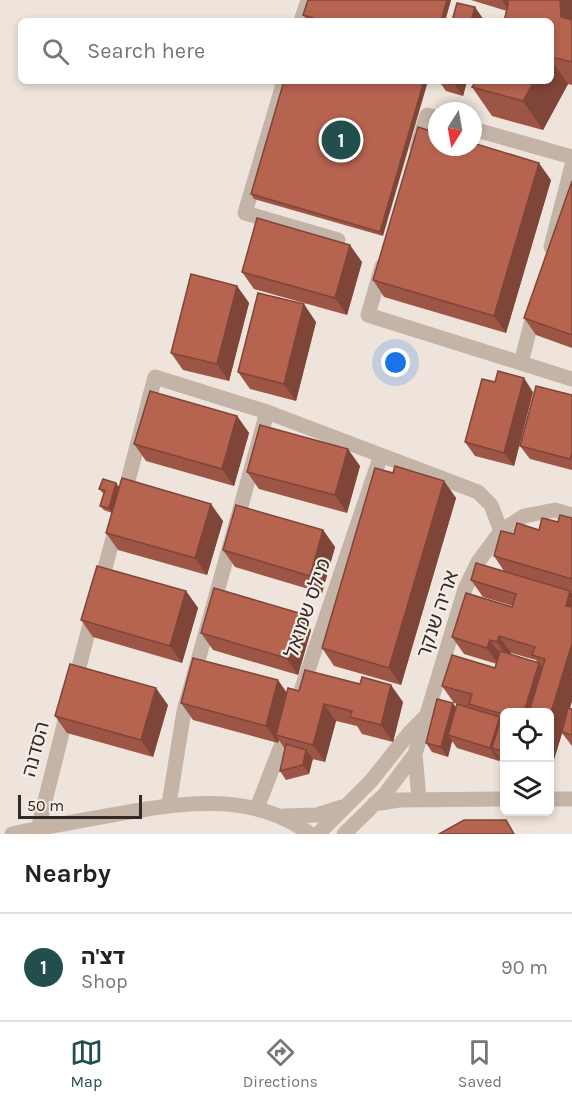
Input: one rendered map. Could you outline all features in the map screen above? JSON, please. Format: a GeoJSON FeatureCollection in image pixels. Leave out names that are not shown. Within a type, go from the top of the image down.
{"type":"FeatureCollection","features":[{"type":"Feature","properties":{"kind":"street"},"geometry":{"type":"LineString","coordinates":[[302,18],[308,0]]}},
{"type":"Feature","properties":{"kind":"street"},"geometry":{"type":"LineString","coordinates":[[283,84],[245,213],[338,240]]}},
{"type":"Feature","properties":{"kind":"street"},"geometry":{"type":"LineString","coordinates":[[413,160],[426,115],[428,116]]}},
{"type":"Feature","properties":{"kind":"street"},"geometry":{"type":"LineString","coordinates":[[482,132],[572,157]]}},
{"type":"Feature","properties":{"kind":"street"},"geometry":{"type":"LineString","coordinates":[[546,264],[572,165]]}},
{"type":"Feature","properties":{"kind":"street"},"geometry":{"type":"LineString","coordinates":[[387,249],[368,315],[572,379]]}},
{"type":"Feature","properties":{"kind":"street"},"geometry":{"type":"LineString","coordinates":[[520,363],[538,297]]}},
{"type":"Feature","properties":{"kind":"street","name":"הסדנה"},"geometry":{"type":"LineString","coordinates":[[38,828],[155,377],[267,412],[381,455]]}},
{"type":"Feature","properties":{"kind":"street"},"geometry":{"type":"LineString","coordinates":[[169,804],[184,711],[267,412]]}},
{"type":"Feature","properties":{"kind":"street"},"geometry":{"type":"LineString","coordinates":[[381,455],[478,492],[490,505],[501,531]]}},
{"type":"Feature","properties":{"kind":"street","name":"מילס שמואל"},"geometry":{"type":"LineString","coordinates":[[257,808],[295,710],[381,455]]}},
{"type":"Feature","properties":{"kind":"street","name":"אריה שנקר"},"geometry":{"type":"LineString","coordinates":[[344,834],[401,774],[415,754],[465,589],[478,562],[501,531],[524,516],[555,510],[572,515]]}},
{"type":"Feature","properties":{"kind":"street","name":"אריה שנקר"},"geometry":{"type":"LineString","coordinates":[[318,834],[350,802],[425,717]]}},
{"type":"Feature","properties":{"kind":"street"},"geometry":{"type":"LineString","coordinates":[[415,754],[419,799]]}},
{"type":"Feature","properties":{"kind":"street"},"geometry":{"type":"LineString","coordinates":[[356,834],[369,810],[399,800],[500,799]]}},
{"type":"Feature","properties":{"kind":"street"},"geometry":{"type":"LineString","coordinates":[[554,799],[572,799]]}},
{"type":"Feature","properties":{"kind":"street"},"geometry":{"type":"LineString","coordinates":[[282,816],[322,814],[350,802]]}},
{"type":"Feature","properties":{"kind":"street"},"geometry":{"type":"LineString","coordinates":[[12,834],[169,804],[220,803],[257,808],[282,816],[310,834]]}},
{"type":"Feature","properties":{"kind":"building"},"geometry":{"type":"Polygon","coordinates":[[[308,0],[447,0],[442,18],[313,18],[303,15],[308,0]]]}},
{"type":"Feature","properties":{"kind":"building"},"geometry":{"type":"Polygon","coordinates":[[[508,0],[560,0],[561,17],[572,20],[572,62],[554,58],[554,18],[505,18],[508,0]]]}},
{"type":"Feature","properties":{"kind":"building"},"geometry":{"type":"Polygon","coordinates":[[[457,3],[475,7],[472,18],[453,18],[457,3]]]}},
{"type":"Feature","properties":{"kind":"building"},"geometry":{"type":"Polygon","coordinates":[[[283,84],[423,84],[380,232],[251,194],[283,84]]]}},
{"type":"Feature","properties":{"kind":"building"},"geometry":{"type":"Polygon","coordinates":[[[474,84],[532,84],[523,101],[472,87],[474,84]]]}},
{"type":"Feature","properties":{"kind":"building"},"geometry":{"type":"Polygon","coordinates":[[[418,127],[428,130],[428,156],[482,156],[482,146],[539,163],[494,316],[373,280],[418,127]]]}},
{"type":"Feature","properties":{"kind":"building"},"geometry":{"type":"Polygon","coordinates":[[[572,181],[572,335],[524,318],[572,181]]]}},
{"type":"Feature","properties":{"kind":"building"},"geometry":{"type":"Polygon","coordinates":[[[257,218],[350,245],[335,298],[242,272],[257,218]]]}},
{"type":"Feature","properties":{"kind":"building"},"geometry":{"type":"Polygon","coordinates":[[[191,274],[237,286],[217,364],[171,353],[191,274]]]}},
{"type":"Feature","properties":{"kind":"building"},"geometry":{"type":"Polygon","coordinates":[[[258,293],[304,304],[284,384],[238,372],[258,293]]]}},
{"type":"Feature","properties":{"kind":"building"},"geometry":{"type":"Polygon","coordinates":[[[498,371],[524,378],[504,453],[465,442],[482,379],[495,382],[498,371]]]}},
{"type":"Feature","properties":{"kind":"building"},"geometry":{"type":"Polygon","coordinates":[[[536,386],[572,395],[572,453],[570,459],[520,446],[536,386]]]}},
{"type":"Feature","properties":{"kind":"building"},"geometry":{"type":"Polygon","coordinates":[[[150,391],[237,416],[222,469],[134,444],[150,391]]]}},
{"type":"Feature","properties":{"kind":"building"},"geometry":{"type":"Polygon","coordinates":[[[260,425],[348,449],[335,495],[247,472],[260,425]]]}},
{"type":"Feature","properties":{"kind":"building"},"geometry":{"type":"Polygon","coordinates":[[[395,466],[444,481],[389,668],[322,648],[375,468],[393,473],[395,466]]]}},
{"type":"Feature","properties":{"kind":"building"},"geometry":{"type":"Polygon","coordinates":[[[122,478],[211,504],[195,558],[106,533],[122,478]]]}},
{"type":"Feature","properties":{"kind":"building"},"geometry":{"type":"Polygon","coordinates":[[[103,479],[116,483],[109,508],[100,506],[105,490],[99,489],[103,479]]]}},
{"type":"Feature","properties":{"kind":"building"},"geometry":{"type":"Polygon","coordinates":[[[236,505],[323,530],[310,576],[223,550],[236,505]]]}},
{"type":"Feature","properties":{"kind":"building"},"geometry":{"type":"Polygon","coordinates":[[[560,515],[572,518],[572,579],[494,556],[501,531],[514,534],[517,523],[539,530],[542,518],[558,522],[560,515]]]}},
{"type":"Feature","properties":{"kind":"building"},"geometry":{"type":"Polygon","coordinates":[[[476,563],[570,591],[566,606],[572,607],[572,644],[552,708],[530,708],[545,659],[532,655],[535,647],[499,636],[497,642],[490,640],[487,648],[452,637],[466,593],[512,607],[516,594],[471,580],[476,563]]]}},
{"type":"Feature","properties":{"kind":"building"},"geometry":{"type":"Polygon","coordinates":[[[97,566],[186,591],[170,646],[81,620],[97,566]]]}},
{"type":"Feature","properties":{"kind":"building"},"geometry":{"type":"Polygon","coordinates":[[[214,588],[299,613],[286,658],[201,633],[214,588]]]}},
{"type":"Feature","properties":{"kind":"building"},"geometry":{"type":"Polygon","coordinates":[[[500,651],[539,663],[525,708],[500,708],[500,713],[469,704],[472,694],[442,686],[452,655],[495,668],[500,651]]]}},
{"type":"Feature","properties":{"kind":"building"},"geometry":{"type":"Polygon","coordinates":[[[193,658],[278,680],[266,726],[181,703],[193,658]]]}},
{"type":"Feature","properties":{"kind":"building"},"geometry":{"type":"Polygon","coordinates":[[[70,664],[156,688],[141,740],[55,716],[70,664]]]}},
{"type":"Feature","properties":{"kind":"building"},"geometry":{"type":"Polygon","coordinates":[[[305,670],[360,684],[362,677],[391,685],[381,725],[350,717],[352,711],[324,704],[313,745],[276,735],[288,688],[299,691],[305,670]]]}},
{"type":"Feature","properties":{"kind":"building"},"geometry":{"type":"Polygon","coordinates":[[[437,699],[453,703],[441,747],[426,743],[437,699]]]}},
{"type":"Feature","properties":{"kind":"building"},"geometry":{"type":"Polygon","coordinates":[[[457,704],[500,717],[490,748],[448,735],[457,704]]]}},
{"type":"Feature","properties":{"kind":"building"},"geometry":{"type":"Polygon","coordinates":[[[568,708],[572,709],[572,735],[562,732],[568,708]]]}},
{"type":"Feature","properties":{"kind":"building"},"geometry":{"type":"Polygon","coordinates":[[[500,721],[500,751],[492,748],[500,721]]]}},
{"type":"Feature","properties":{"kind":"building"},"geometry":{"type":"Polygon","coordinates":[[[286,744],[306,750],[303,765],[280,771],[286,744]]]}},
{"type":"Feature","properties":{"kind":"building"},"geometry":{"type":"Polygon","coordinates":[[[464,820],[506,820],[514,834],[439,834],[464,820]]]}},
{"type":"Feature","properties":{"kind":"place","name":"דצ'ה"},"geometry":{"type":"Point","coordinates":[341,140]}}]}
